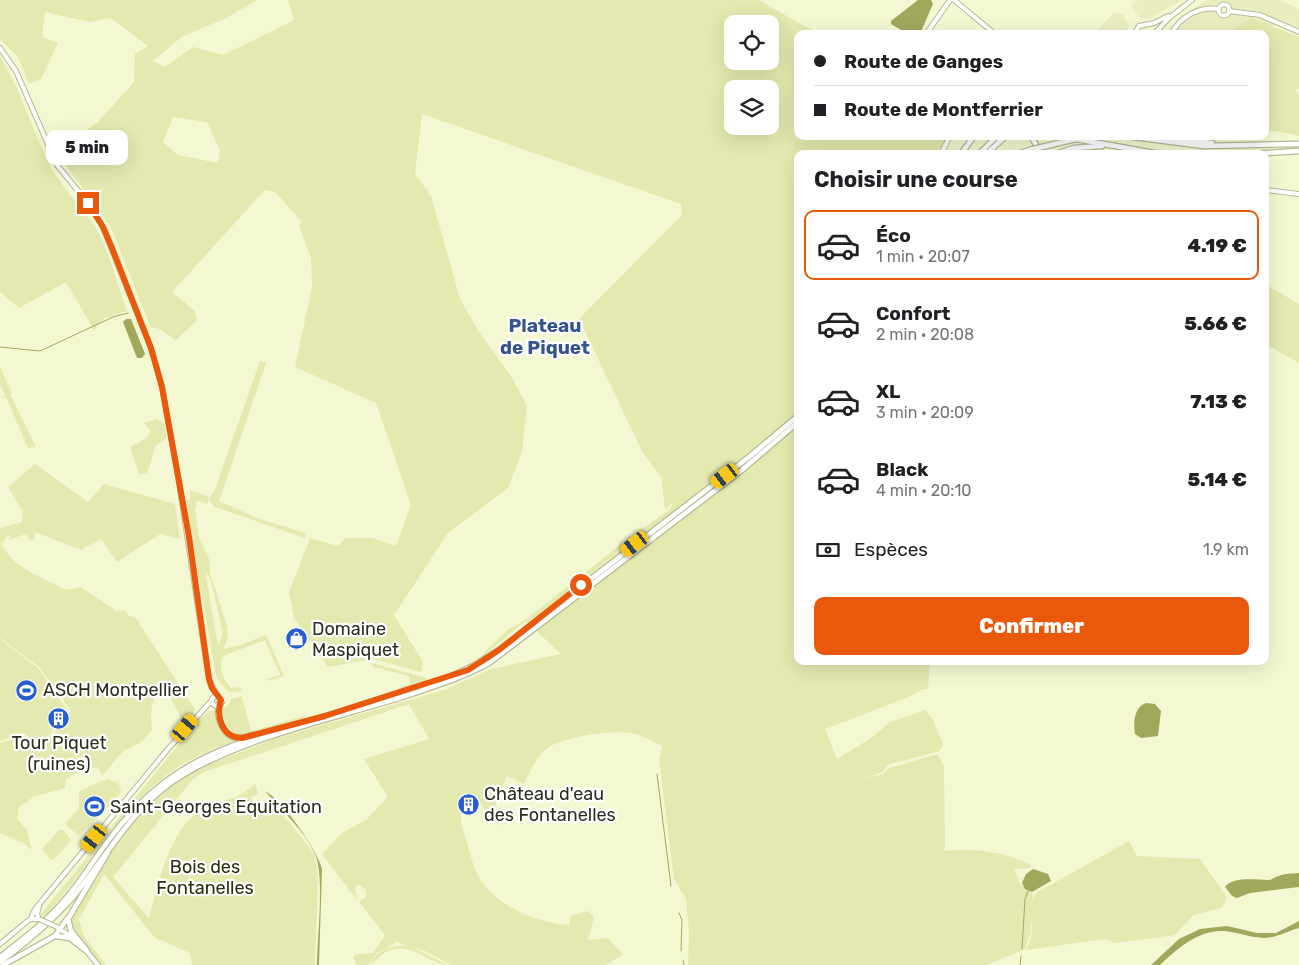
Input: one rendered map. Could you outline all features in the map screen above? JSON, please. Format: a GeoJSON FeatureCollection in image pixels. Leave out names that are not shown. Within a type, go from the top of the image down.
{"type":"FeatureCollection","features":[{"type":"Feature","properties":{"kind":"main road"},"geometry":{"type":"LineString","coordinates":[[983,150],[993,140]]}},
{"type":"Feature","properties":{"kind":"main road"},"geometry":{"type":"LineString","coordinates":[[990,150],[1002,140]]}},
{"type":"Feature","properties":{"kind":"main road"},"geometry":{"type":"LineString","coordinates":[[1030,150],[1072,140]]}},
{"type":"Feature","properties":{"kind":"main road"},"geometry":{"type":"LineString","coordinates":[[1081,140],[1133,150]]}},
{"type":"Feature","properties":{"kind":"main road"},"geometry":{"type":"LineString","coordinates":[[1152,140],[1239,146],[1299,144]]}},
{"type":"Feature","properties":{"kind":"main road"},"geometry":{"type":"LineString","coordinates":[[1186,140],[1239,146]]}},
{"type":"Feature","properties":{"kind":"main road"},"geometry":{"type":"LineString","coordinates":[[1069,150],[1082,146],[1119,148]]}},
{"type":"Feature","properties":{"kind":"main road"},"geometry":{"type":"LineString","coordinates":[[1269,153],[1299,151]]}},
{"type":"Feature","properties":{"kind":"main road"},"geometry":{"type":"LineString","coordinates":[[0,957],[34,930],[62,903],[128,815],[167,779],[222,749],[452,676],[488,658],[749,457],[794,419]]}},
{"type":"Feature","properties":{"kind":"main road"},"geometry":{"type":"LineString","coordinates":[[0,962],[33,937],[63,908],[124,826],[149,800],[184,774],[219,756],[256,742],[449,682],[489,663],[742,470],[794,425]]}},
{"type":"Feature","properties":{"kind":"main road"},"geometry":{"type":"LineString","coordinates":[[215,701],[221,723],[229,734],[238,738],[325,716]]}},
{"type":"Feature","properties":{"kind":"main road"},"geometry":{"type":"LineString","coordinates":[[55,936],[107,854],[149,800]]}},
{"type":"Feature","properties":{"kind":"main road"},"geometry":{"type":"LineString","coordinates":[[70,914],[69,926],[86,951]]}},
{"type":"Feature","properties":{"kind":"main road"},"geometry":{"type":"LineString","coordinates":[[3,965],[55,936],[68,937],[86,951]]}},
{"type":"Feature","properties":{"kind":"street"},"geometry":{"type":"LineString","coordinates":[[929,30],[950,0]]}},
{"type":"Feature","properties":{"kind":"street"},"geometry":{"type":"LineString","coordinates":[[954,0],[990,30]]}},
{"type":"Feature","properties":{"kind":"street"},"geometry":{"type":"LineString","coordinates":[[1157,30],[1192,0]]}},
{"type":"Feature","properties":{"kind":"street"},"geometry":{"type":"LineString","coordinates":[[1218,10],[1224,5],[1229,11],[1260,15],[1299,32]]}},
{"type":"Feature","properties":{"kind":"street"},"geometry":{"type":"LineString","coordinates":[[1174,30],[1182,21],[1195,12],[1206,8],[1218,10],[1222,15],[1229,11]]}},
{"type":"Feature","properties":{"kind":"street"},"geometry":{"type":"LineString","coordinates":[[1136,30],[1139,26],[1147,26],[1177,11]]}},
{"type":"Feature","properties":{"kind":"street"},"geometry":{"type":"LineString","coordinates":[[1147,26],[1150,30]]}},
{"type":"Feature","properties":{"kind":"street"},"geometry":{"type":"LineString","coordinates":[[0,48],[16,71],[57,165],[88,203],[103,227],[151,348],[162,387],[215,701],[202,710],[32,913],[36,917],[70,934],[98,965]]}},
{"type":"Feature","properties":{"kind":"street"},"geometry":{"type":"LineString","coordinates":[[1269,190],[1299,194]]}},
{"type":"Feature","properties":{"kind":"street"},"geometry":{"type":"LineString","coordinates":[[0,944],[36,917]]}},
{"type":"Feature","properties":{"kind":"shaded area"},"geometry":{"type":"Polygon","coordinates":[[[918,0],[931,0],[933,4],[922,30],[901,30],[891,24],[891,21],[918,0]]]}},
{"type":"Feature","properties":{"kind":"shaded area"},"geometry":{"type":"Polygon","coordinates":[[[1137,0],[1182,0],[1149,19],[1139,17],[1131,6],[1137,0]]]}},
{"type":"Feature","properties":{"kind":"shaded area"},"geometry":{"type":"Polygon","coordinates":[[[1206,0],[1281,0],[1299,9],[1299,28],[1258,11],[1233,9],[1225,2],[1192,10],[1206,0]]]}},
{"type":"Feature","properties":{"kind":"shaded area"},"geometry":{"type":"Polygon","coordinates":[[[1202,11],[1215,11],[1218,17],[1224,18],[1231,14],[1255,16],[1275,24],[1274,27],[1255,30],[1177,30],[1185,22],[1202,11]]]}},
{"type":"Feature","properties":{"kind":"shaded area"},"geometry":{"type":"Polygon","coordinates":[[[1114,12],[1123,14],[1129,24],[1128,30],[1098,30],[1114,12]]]}},
{"type":"Feature","properties":{"kind":"shaded area"},"geometry":{"type":"Polygon","coordinates":[[[126,319],[131,319],[145,354],[142,358],[137,358],[123,322],[126,319]]]}},
{"type":"Feature","properties":{"kind":"shaded area"},"geometry":{"type":"Polygon","coordinates":[[[1146,703],[1155,704],[1161,711],[1158,736],[1141,738],[1135,734],[1134,720],[1139,708],[1146,703]]]}},
{"type":"Feature","properties":{"kind":"shaded area"},"geometry":{"type":"Polygon","coordinates":[[[265,791],[280,804],[298,826],[319,860],[322,869],[319,965],[317,965],[320,877],[315,854],[299,829],[265,791]]]}},
{"type":"Feature","properties":{"kind":"shaded area"},"geometry":{"type":"Polygon","coordinates":[[[1033,869],[1048,874],[1051,881],[1032,892],[1025,889],[1022,883],[1026,874],[1033,869]]]}},
{"type":"Feature","properties":{"kind":"shaded area"},"geometry":{"type":"Polygon","coordinates":[[[1299,873],[1299,887],[1250,893],[1237,898],[1232,896],[1225,887],[1233,881],[1251,879],[1270,880],[1283,874],[1299,873]]]}},
{"type":"Feature","properties":{"kind":"shaded area"},"geometry":{"type":"Polygon","coordinates":[[[1299,921],[1299,928],[1266,938],[1231,932],[1211,932],[1192,939],[1160,965],[1151,965],[1179,939],[1200,929],[1227,926],[1257,933],[1276,933],[1299,921]]]}},
{"type":"Feature","properties":{"kind":"green space","name":"Bois des Fontanelles"},"geometry":{"type":"Polygon","coordinates":[[[0,0],[258,0],[224,19],[183,36],[153,61],[165,67],[193,47],[223,55],[294,20],[288,0],[758,0],[812,30],[794,30],[794,140],[945,140],[940,150],[794,150],[794,665],[930,665],[928,689],[923,689],[906,698],[825,729],[837,759],[871,738],[890,722],[925,710],[932,718],[943,744],[940,751],[887,765],[883,772],[864,779],[883,774],[889,768],[938,754],[944,767],[945,846],[943,851],[966,850],[988,852],[1010,856],[1031,865],[1030,868],[1014,869],[1020,884],[1033,894],[1031,932],[1025,949],[987,965],[688,965],[689,932],[686,899],[674,879],[659,760],[662,746],[647,738],[621,732],[572,738],[551,746],[538,758],[524,784],[507,776],[495,806],[510,814],[499,825],[489,819],[478,798],[465,799],[461,821],[476,871],[481,881],[492,894],[523,914],[558,924],[569,925],[572,915],[587,911],[594,917],[588,940],[608,938],[623,955],[605,965],[451,965],[425,951],[412,947],[448,965],[435,962],[407,949],[399,949],[385,953],[370,965],[381,951],[397,946],[409,946],[397,942],[377,953],[368,965],[357,965],[353,958],[355,954],[373,953],[385,935],[359,902],[366,897],[366,890],[360,885],[355,887],[357,900],[322,854],[342,833],[367,819],[388,797],[364,759],[429,739],[409,704],[204,772],[193,779],[113,877],[149,918],[167,857],[182,828],[193,816],[205,808],[244,793],[255,783],[258,794],[250,798],[258,805],[261,814],[274,804],[314,853],[318,873],[315,965],[192,965],[190,953],[154,937],[104,874],[79,919],[83,935],[106,965],[101,965],[73,930],[70,919],[117,843],[134,820],[169,787],[197,769],[274,739],[444,690],[491,669],[561,654],[526,621],[482,655],[507,630],[525,620],[625,541],[669,510],[673,503],[665,509],[661,477],[643,453],[579,319],[682,215],[681,204],[422,114],[415,174],[431,196],[460,299],[479,332],[511,376],[527,406],[522,452],[508,488],[448,533],[394,615],[423,662],[421,672],[373,659],[328,667],[294,618],[289,592],[310,538],[338,546],[346,538],[372,538],[396,546],[411,505],[376,403],[295,367],[312,287],[311,258],[299,225],[302,222],[275,192],[265,190],[172,292],[195,311],[197,320],[176,340],[157,328],[151,328],[111,228],[55,150],[97,123],[134,82],[135,54],[148,46],[111,18],[89,22],[45,12],[42,37],[58,43],[41,79],[29,84],[18,57],[0,39],[0,0]],[[173,117],[163,142],[178,155],[218,163],[220,150],[207,122],[173,117]]]}},
{"type":"Feature","properties":{"kind":"green space"},"geometry":{"type":"Polygon","coordinates":[[[1252,18],[1299,37],[1299,88],[1295,91],[1299,95],[1299,136],[1269,132],[1269,30],[1232,30],[1252,18]]]}},
{"type":"Feature","properties":{"kind":"green space"},"geometry":{"type":"Polygon","coordinates":[[[0,56],[14,81],[52,169],[96,228],[113,269],[127,311],[103,319],[94,330],[66,282],[19,308],[0,292],[0,56]]]}},
{"type":"Feature","properties":{"kind":"green space"},"geometry":{"type":"Polygon","coordinates":[[[1269,286],[1299,304],[1299,363],[1269,346],[1269,286]]]}},
{"type":"Feature","properties":{"kind":"green space"},"geometry":{"type":"Polygon","coordinates":[[[260,361],[266,363],[219,501],[262,520],[306,533],[305,538],[215,507],[210,502],[210,497],[214,492],[260,361]]]}},
{"type":"Feature","properties":{"kind":"green space"},"geometry":{"type":"Polygon","coordinates":[[[0,367],[12,393],[10,394],[36,447],[28,448],[6,397],[0,398],[5,395],[0,385],[0,367]]]}},
{"type":"Feature","properties":{"kind":"green space"},"geometry":{"type":"Polygon","coordinates":[[[157,419],[164,423],[167,438],[156,445],[147,474],[139,474],[130,447],[147,438],[150,430],[144,423],[157,419]]]}},
{"type":"Feature","properties":{"kind":"green space"},"geometry":{"type":"Polygon","coordinates":[[[35,464],[88,502],[104,484],[175,504],[180,539],[160,534],[117,562],[101,539],[81,550],[35,532],[34,540],[30,540],[26,534],[8,540],[11,536],[7,536],[2,544],[13,560],[29,571],[66,590],[80,587],[117,611],[125,610],[129,616],[135,617],[195,709],[190,719],[180,720],[179,714],[162,682],[153,704],[152,729],[143,741],[122,752],[102,776],[98,767],[82,770],[66,779],[65,788],[35,796],[19,807],[17,819],[27,830],[32,850],[23,843],[0,833],[0,743],[23,736],[37,748],[43,748],[71,711],[39,667],[0,638],[0,528],[22,522],[23,512],[8,487],[35,464]]]}},
{"type":"Feature","properties":{"kind":"green space"},"geometry":{"type":"Polygon","coordinates":[[[190,490],[209,497],[208,504],[197,501],[195,510],[199,538],[209,559],[210,573],[227,626],[228,637],[223,649],[266,635],[284,676],[268,681],[267,679],[280,675],[265,640],[223,656],[221,669],[226,681],[231,688],[241,687],[242,691],[233,692],[226,690],[216,676],[185,500],[190,500],[190,490]],[[205,570],[218,646],[223,634],[211,581],[205,570]]]}},
{"type":"Feature","properties":{"kind":"green space","name":"ASCH Montpellier"},"geometry":{"type":"Polygon","coordinates":[[[0,639],[39,669],[68,711],[40,747],[24,733],[0,741],[0,639]]]}},
{"type":"Feature","properties":{"kind":"green space"},"geometry":{"type":"Polygon","coordinates":[[[372,663],[427,678],[427,680],[398,690],[396,689],[410,684],[409,676],[373,667],[372,663]]]}},
{"type":"Feature","properties":{"kind":"green space"},"geometry":{"type":"Polygon","coordinates":[[[242,696],[251,731],[307,715],[286,725],[239,736],[227,726],[223,718],[222,709],[230,703],[231,699],[242,696]]]}},
{"type":"Feature","properties":{"kind":"green space"},"geometry":{"type":"Polygon","coordinates":[[[210,711],[217,711],[219,723],[239,740],[203,753],[173,770],[148,790],[107,836],[68,889],[45,916],[42,916],[41,914],[199,719],[210,711]]]}},
{"type":"Feature","properties":{"kind":"green space","name":"Saint-Georges Equitation"},"geometry":{"type":"Polygon","coordinates":[[[107,779],[118,783],[121,789],[120,794],[79,836],[65,824],[79,808],[79,791],[107,779]]]}},
{"type":"Feature","properties":{"kind":"green space"},"geometry":{"type":"Polygon","coordinates":[[[59,830],[63,830],[71,840],[56,858],[51,860],[42,849],[59,830]]]}},
{"type":"Feature","properties":{"kind":"green space"},"geometry":{"type":"Polygon","coordinates":[[[1129,841],[1137,856],[1200,859],[1227,897],[1222,908],[1193,915],[1175,935],[1115,943],[1105,939],[1026,950],[1030,943],[1032,906],[1036,893],[1129,841]]]}},
{"type":"Feature","properties":{"kind":"waterway"},"geometry":{"type":"LineString","coordinates":[[0,347],[40,351],[113,317],[128,313]]}},
{"type":"Feature","properties":{"kind":"waterway"},"geometry":{"type":"LineString","coordinates":[[220,710],[225,702]]}},
{"type":"Feature","properties":{"kind":"waterway"},"geometry":{"type":"LineString","coordinates":[[222,721],[231,734]]}},
{"type":"Feature","properties":{"kind":"waterway"},"geometry":{"type":"LineString","coordinates":[[657,774],[671,886]]}},
{"type":"Feature","properties":{"kind":"waterway"},"geometry":{"type":"LineString","coordinates":[[1022,949],[1025,899],[1029,889]]}},
{"type":"Feature","properties":{"kind":"waterway"},"geometry":{"type":"LineString","coordinates":[[679,913],[682,920],[681,951]]}},
{"type":"Feature","properties":{"kind":"waterway"},"geometry":{"type":"LineString","coordinates":[[1020,965],[1021,956]]}},
{"type":"Feature","properties":{"kind":"waterway"},"geometry":{"type":"LineString","coordinates":[[683,960],[684,965]]}},
{"type":"Feature","properties":{"kind":"place","name":"Domaine Maspiquet"},"geometry":{"type":"Point","coordinates":[296,639]}},
{"type":"Feature","properties":{"kind":"place","name":"ASCH Montpellier"},"geometry":{"type":"Point","coordinates":[27,690]}},
{"type":"Feature","properties":{"kind":"place","name":"Tour Piquet (ruines)"},"geometry":{"type":"Point","coordinates":[59,718]}},
{"type":"Feature","properties":{"kind":"place","name":"Château d'eau des Fontanelles"},"geometry":{"type":"Point","coordinates":[468,804]}},
{"type":"Feature","properties":{"kind":"place","name":"Saint-Georges Equitation"},"geometry":{"type":"Point","coordinates":[94,807]}},
{"type":"Feature","properties":{"kind":"district","name":"Plateau de Piquet"},"geometry":{"type":"Point","coordinates":[545,336]}},
{"type":"Feature","properties":{"kind":"route"},"geometry":{"type":"LineString","coordinates":[[88,203],[103,227],[112,248],[151,348],[162,387],[189,537],[209,679],[212,688],[217,696],[220,697],[221,703],[218,707],[218,714],[223,727],[229,734],[235,738],[242,738],[325,716],[468,670],[499,650],[581,585]]}}]}
